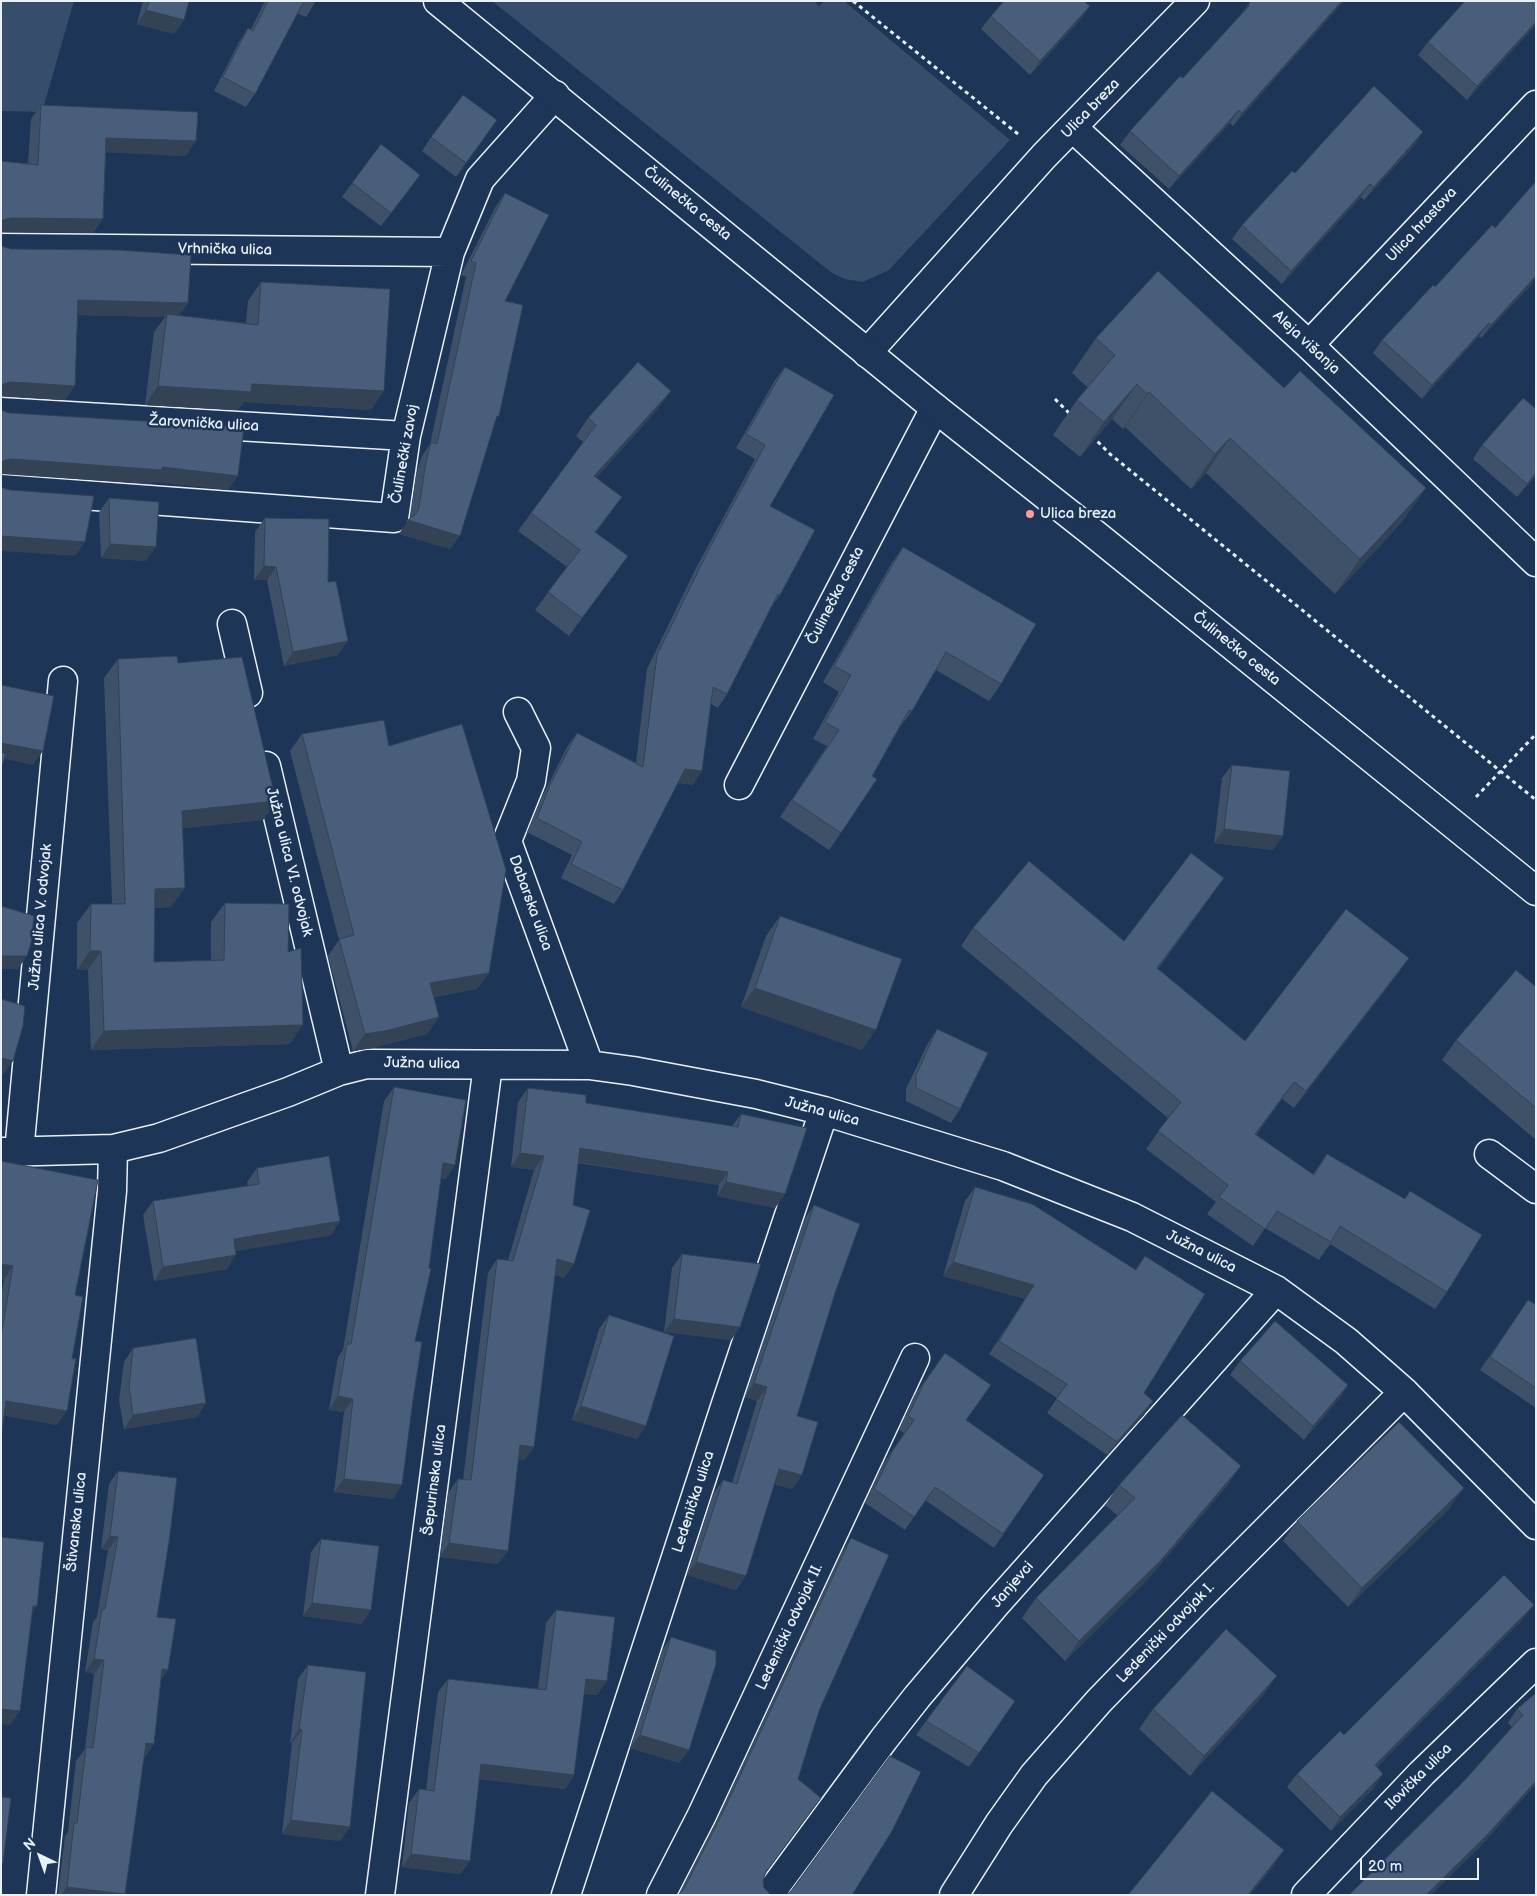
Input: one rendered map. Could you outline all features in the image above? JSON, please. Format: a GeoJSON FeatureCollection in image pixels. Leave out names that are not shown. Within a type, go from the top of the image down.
{"type":"FeatureCollection","features":[{"type":"Feature","properties":{"kind":"street","name":"Čulinečka cesta"},"geometry":{"type":"LineString","coordinates":[[438,1],[935,408],[1092,532],[1536,891]]}},
{"type":"Feature","properties":{"kind":"street","name":"Ulica breza"},"geometry":{"type":"LineString","coordinates":[[868,353],[1044,156],[1195,1]]}},
{"type":"Feature","properties":{"kind":"street","name":"Čulinečki zavoj"},"geometry":{"type":"LineString","coordinates":[[1,489],[394,518],[406,436],[450,252],[480,179],[555,95]]}},
{"type":"Feature","properties":{"kind":"street","name":"Ulica hrastova"},"geometry":{"type":"LineString","coordinates":[[1309,345],[1536,105]]}},
{"type":"Feature","properties":{"kind":"street","name":"Aleja višanja"},"geometry":{"type":"LineString","coordinates":[[1073,128],[1309,345],[1536,562]]}},
{"type":"Feature","properties":{"kind":"street","name":"Vrhnička ulica"},"geometry":{"type":"LineString","coordinates":[[1,248],[450,252]]}},
{"type":"Feature","properties":{"kind":"street","name":"Čulinečka cesta"},"geometry":{"type":"LineString","coordinates":[[739,785],[935,408]]}},
{"type":"Feature","properties":{"kind":"street","name":"Žarovnička ulica"},"geometry":{"type":"LineString","coordinates":[[1,412],[406,436]]}},
{"type":"Feature","properties":{"kind":"street","name":"Južna ulica VI. odvojak"},"geometry":{"type":"LineString","coordinates":[[232,624],[339,1071]]}},
{"type":"Feature","properties":{"kind":"street","name":"Južna ulica V. odvojak"},"geometry":{"type":"LineString","coordinates":[[10,1152],[63,681]]}},
{"type":"Feature","properties":{"kind":"street","name":"Dabarska ulica"},"geometry":{"type":"LineString","coordinates":[[518,712],[536,748],[531,781],[508,841],[589,1065]]}},
{"type":"Feature","properties":{"kind":"street","name":"Južna ulica"},"geometry":{"type":"LineString","coordinates":[[10,1152],[113,1149],[168,1135],[288,1092],[339,1071],[367,1064],[589,1065],[633,1071],[756,1094],[824,1111],[1012,1169],[1132,1217],[1276,1290],[1346,1341],[1404,1392],[1536,1525]]}},
{"type":"Feature","properties":{"kind":"street","name":"Šepurinska ulica"},"geometry":{"type":"LineString","coordinates":[[380,1895],[488,1065]]}},
{"type":"Feature","properties":{"kind":"street","name":"Ledenička ulica"},"geometry":{"type":"LineString","coordinates":[[566,1895],[722,1416],[824,1111]]}},
{"type":"Feature","properties":{"kind":"street","name":"Štivanska ulica"},"geometry":{"type":"LineString","coordinates":[[41,1895],[112,1191],[113,1149]]}},
{"type":"Feature","properties":{"kind":"street"},"geometry":{"type":"LineString","coordinates":[[1489,1154],[1536,1189]]}},
{"type":"Feature","properties":{"kind":"street","name":"Janjevci"},"geometry":{"type":"LineString","coordinates":[[769,1895],[884,1738],[917,1697],[996,1605],[1276,1290]]}},
{"type":"Feature","properties":{"kind":"street","name":"Ledenički odvojak II."},"geometry":{"type":"LineString","coordinates":[[661,1895],[706,1806],[915,1358]]}},
{"type":"Feature","properties":{"kind":"street","name":"Ledenički odvojak I."},"geometry":{"type":"LineString","coordinates":[[954,1895],[999,1824],[1034,1775],[1099,1701],[1404,1392]]}},
{"type":"Feature","properties":{"kind":"street","name":"Ilovička ulica"},"geometry":{"type":"LineString","coordinates":[[1306,1895],[1422,1773],[1536,1663]]}},
{"type":"Feature","properties":{"kind":"path"},"geometry":{"type":"LineString","coordinates":[[853,1],[1044,156]]}},
{"type":"Feature","properties":{"kind":"path"},"geometry":{"type":"LineString","coordinates":[[1055,399],[1076,420]]}},
{"type":"Feature","properties":{"kind":"path"},"geometry":{"type":"LineString","coordinates":[[1089,433],[1110,454],[1536,800]]}},
{"type":"Feature","properties":{"kind":"path"},"geometry":{"type":"LineString","coordinates":[[1474,800],[1536,734]]}},
{"type":"Feature","properties":{"kind":"shaded area"},"geometry":{"type":"Polygon","coordinates":[[[1,1],[74,1],[42,112],[1,111],[1,1]]]}},
{"type":"Feature","properties":{"kind":"shaded area"},"geometry":{"type":"Polygon","coordinates":[[[492,1],[814,1],[819,6],[825,1],[844,1],[1010,140],[889,270],[863,282],[845,279],[832,273],[492,1]]]}},
{"type":"Feature","properties":{"kind":"building"},"geometry":{"type":"Polygon","coordinates":[[[149,1],[189,1],[184,20],[146,10],[149,1]]]}},
{"type":"Feature","properties":{"kind":"building"},"geometry":{"type":"Polygon","coordinates":[[[268,1],[304,1],[255,94],[223,77],[248,28],[253,31],[268,1]]]}},
{"type":"Feature","properties":{"kind":"building"},"geometry":{"type":"Polygon","coordinates":[[[1004,1],[1084,1],[1090,6],[1040,61],[991,16],[1004,1]]]}},
{"type":"Feature","properties":{"kind":"building"},"geometry":{"type":"Polygon","coordinates":[[[1251,1],[1342,1],[1242,113],[1239,110],[1179,176],[1130,131],[1180,76],[1183,78],[1249,6],[1251,1]]]}},
{"type":"Feature","properties":{"kind":"building"},"geometry":{"type":"Polygon","coordinates":[[[1465,1],[1536,1],[1536,22],[1477,86],[1428,42],[1465,1]]]}},
{"type":"Feature","properties":{"kind":"building"},"geometry":{"type":"Polygon","coordinates":[[[1374,86],[1423,132],[1374,187],[1370,184],[1291,271],[1242,225],[1292,171],[1295,173],[1374,86]]]}},
{"type":"Feature","properties":{"kind":"building"},"geometry":{"type":"Polygon","coordinates":[[[463,95],[497,120],[466,163],[431,137],[463,95]]]}},
{"type":"Feature","properties":{"kind":"building"},"geometry":{"type":"Polygon","coordinates":[[[41,105],[198,112],[196,141],[106,138],[103,219],[11,218],[1,222],[1,161],[38,165],[41,105]]]}},
{"type":"Feature","properties":{"kind":"building"},"geometry":{"type":"Polygon","coordinates":[[[381,144],[420,175],[391,213],[352,183],[381,144]]]}},
{"type":"Feature","properties":{"kind":"building"},"geometry":{"type":"Polygon","coordinates":[[[1536,181],[1536,276],[1491,325],[1489,323],[1432,385],[1382,340],[1433,285],[1435,287],[1492,225],[1495,228],[1536,181]]]}},
{"type":"Feature","properties":{"kind":"building"},"geometry":{"type":"Polygon","coordinates":[[[505,193],[549,215],[505,301],[523,305],[499,416],[497,416],[460,536],[408,520],[416,514],[419,507],[431,442],[437,444],[476,263],[471,261],[505,193]]]}},
{"type":"Feature","properties":{"kind":"building"},"geometry":{"type":"Polygon","coordinates":[[[1,245],[11,249],[118,250],[191,255],[188,303],[78,300],[75,386],[11,382],[1,386],[1,245]]]}},
{"type":"Feature","properties":{"kind":"building"},"geometry":{"type":"Polygon","coordinates":[[[1158,271],[1284,388],[1300,371],[1426,488],[1360,559],[1230,438],[1215,454],[1149,392],[1147,394],[1137,384],[1104,422],[1077,400],[1115,355],[1096,338],[1158,271]]]}},
{"type":"Feature","properties":{"kind":"building"},"geometry":{"type":"Polygon","coordinates":[[[261,282],[390,289],[384,391],[252,384],[251,392],[158,386],[167,314],[258,325],[261,282]]]}},
{"type":"Feature","properties":{"kind":"building"},"geometry":{"type":"Polygon","coordinates":[[[638,362],[671,391],[594,476],[622,497],[595,532],[628,556],[582,618],[548,592],[580,550],[531,513],[596,425],[588,418],[638,362]]]}},
{"type":"Feature","properties":{"kind":"building"},"geometry":{"type":"Polygon","coordinates":[[[785,367],[834,395],[770,506],[815,530],[780,595],[778,594],[727,694],[713,687],[702,771],[685,769],[623,890],[571,864],[582,842],[537,818],[550,785],[577,733],[643,767],[657,655],[706,555],[765,445],[746,434],[785,367]]]}},
{"type":"Feature","properties":{"kind":"building"},"geometry":{"type":"Polygon","coordinates":[[[1523,398],[1536,409],[1536,473],[1527,484],[1482,445],[1523,398]]]}},
{"type":"Feature","properties":{"kind":"building"},"geometry":{"type":"Polygon","coordinates":[[[1,409],[10,413],[244,427],[238,476],[162,467],[162,470],[12,459],[1,463],[1,409]]]}},
{"type":"Feature","properties":{"kind":"building"},"geometry":{"type":"Polygon","coordinates":[[[1,486],[10,490],[94,496],[85,542],[1,536],[1,486]]]}},
{"type":"Feature","properties":{"kind":"building"},"geometry":{"type":"Polygon","coordinates":[[[109,498],[159,502],[156,547],[110,544],[109,498]]]}},
{"type":"Feature","properties":{"kind":"building"},"geometry":{"type":"Polygon","coordinates":[[[265,518],[329,519],[328,582],[336,581],[348,641],[293,652],[276,567],[264,566],[265,518]]]}},
{"type":"Feature","properties":{"kind":"building"},"geometry":{"type":"Polygon","coordinates":[[[903,547],[1036,624],[1001,684],[946,652],[912,711],[909,710],[872,776],[877,779],[841,833],[792,800],[839,730],[825,722],[851,675],[834,666],[903,547]]]}},
{"type":"Feature","properties":{"kind":"building"},"geometry":{"type":"Polygon","coordinates":[[[177,656],[178,663],[242,657],[276,801],[182,811],[185,888],[155,889],[154,962],[224,960],[225,903],[289,904],[288,952],[301,948],[303,1025],[104,1031],[101,951],[90,951],[91,904],[125,904],[118,659],[177,656]]]}},
{"type":"Feature","properties":{"kind":"building"},"geometry":{"type":"Polygon","coordinates":[[[1,685],[54,696],[43,751],[1,743],[1,685]]]}},
{"type":"Feature","properties":{"kind":"building"},"geometry":{"type":"Polygon","coordinates":[[[384,720],[389,746],[462,724],[506,870],[489,973],[430,983],[439,1017],[385,1031],[365,1034],[339,939],[354,935],[302,734],[384,720]]]}},
{"type":"Feature","properties":{"kind":"building"},"geometry":{"type":"Polygon","coordinates":[[[1,752],[6,754],[1,768],[1,752]]]}},
{"type":"Feature","properties":{"kind":"building"},"geometry":{"type":"Polygon","coordinates":[[[1232,765],[1290,771],[1283,836],[1224,829],[1232,765]]]}},
{"type":"Feature","properties":{"kind":"building"},"geometry":{"type":"Polygon","coordinates":[[[1191,853],[1224,878],[1157,968],[1245,1041],[1346,909],[1409,958],[1306,1091],[1294,1082],[1255,1134],[1314,1175],[1327,1154],[1405,1199],[1410,1191],[1482,1235],[1447,1292],[1340,1226],[1331,1242],[1277,1211],[1265,1229],[1219,1197],[1228,1185],[1158,1131],[1181,1102],[973,928],[1029,861],[1124,941],[1191,853]]]}},
{"type":"Feature","properties":{"kind":"building"},"geometry":{"type":"Polygon","coordinates":[[[1,906],[34,916],[31,943],[27,956],[1,956],[1,906]]]}},
{"type":"Feature","properties":{"kind":"building"},"geometry":{"type":"Polygon","coordinates":[[[780,916],[902,959],[876,1030],[755,988],[780,916]]]}},
{"type":"Feature","properties":{"kind":"building"},"geometry":{"type":"Polygon","coordinates":[[[1516,970],[1536,987],[1536,1108],[1456,1040],[1516,970]]]}},
{"type":"Feature","properties":{"kind":"building"},"geometry":{"type":"Polygon","coordinates":[[[1,999],[25,1006],[23,1026],[13,1061],[1,1058],[1,999]]]}},
{"type":"Feature","properties":{"kind":"building"},"geometry":{"type":"Polygon","coordinates":[[[937,1029],[988,1053],[960,1109],[916,1088],[916,1075],[937,1029]]]}},
{"type":"Feature","properties":{"kind":"building"},"geometry":{"type":"Polygon","coordinates":[[[394,1087],[466,1100],[455,1165],[443,1163],[429,1268],[431,1269],[415,1341],[422,1342],[402,1485],[344,1479],[353,1399],[338,1396],[347,1344],[351,1344],[394,1087]]]}},
{"type":"Feature","properties":{"kind":"building"},"geometry":{"type":"Polygon","coordinates":[[[528,1088],[586,1095],[586,1103],[738,1127],[741,1114],[807,1128],[785,1194],[726,1182],[728,1172],[580,1148],[573,1205],[590,1210],[574,1264],[557,1259],[534,1447],[520,1445],[508,1551],[449,1543],[458,1479],[471,1480],[497,1259],[513,1261],[544,1156],[520,1153],[528,1088]]]}},
{"type":"Feature","properties":{"kind":"building"},"geometry":{"type":"Polygon","coordinates":[[[329,1156],[340,1221],[234,1239],[236,1255],[163,1267],[153,1201],[259,1184],[257,1168],[329,1156]]]}},
{"type":"Feature","properties":{"kind":"building"},"geometry":{"type":"Polygon","coordinates":[[[1,1161],[98,1180],[75,1295],[83,1297],[72,1359],[76,1358],[67,1411],[6,1401],[1,1438],[1,1336],[13,1266],[1,1264],[1,1161]]]}},
{"type":"Feature","properties":{"kind":"building"},"geometry":{"type":"Polygon","coordinates":[[[975,1187],[1032,1204],[1136,1270],[1145,1256],[1205,1294],[1144,1393],[1153,1401],[1117,1442],[1056,1399],[1067,1384],[999,1341],[1034,1285],[953,1262],[975,1187]]]}},
{"type":"Feature","properties":{"kind":"building"},"geometry":{"type":"Polygon","coordinates":[[[814,1205],[860,1224],[835,1293],[797,1416],[818,1422],[802,1475],[779,1469],[746,1576],[696,1562],[723,1480],[737,1484],[767,1387],[754,1383],[814,1205]]]}},
{"type":"Feature","properties":{"kind":"building"},"geometry":{"type":"Polygon","coordinates":[[[682,1254],[761,1264],[740,1327],[674,1319],[682,1254]]]}},
{"type":"Feature","properties":{"kind":"building"},"geometry":{"type":"Polygon","coordinates":[[[1528,1300],[1536,1305],[1536,1388],[1490,1357],[1528,1300]]]}},
{"type":"Feature","properties":{"kind":"building"},"geometry":{"type":"Polygon","coordinates":[[[609,1315],[674,1336],[646,1426],[581,1406],[609,1315]]]}},
{"type":"Feature","properties":{"kind":"building"},"geometry":{"type":"Polygon","coordinates":[[[1275,1321],[1348,1385],[1313,1426],[1240,1361],[1275,1321]]]}},
{"type":"Feature","properties":{"kind":"building"},"geometry":{"type":"Polygon","coordinates":[[[196,1338],[206,1403],[133,1415],[129,1387],[133,1348],[196,1338]]]}},
{"type":"Feature","properties":{"kind":"building"},"geometry":{"type":"Polygon","coordinates":[[[945,1353],[991,1385],[966,1420],[1044,1475],[1003,1534],[935,1487],[914,1517],[874,1489],[893,1450],[914,1420],[908,1416],[924,1383],[945,1353]]]}},
{"type":"Feature","properties":{"kind":"building"},"geometry":{"type":"Polygon","coordinates":[[[1182,1415],[1241,1466],[1161,1560],[1079,1641],[1036,1598],[1135,1498],[1119,1485],[1182,1415]]]}},
{"type":"Feature","properties":{"kind":"building"},"geometry":{"type":"Polygon","coordinates":[[[1399,1422],[1464,1488],[1362,1588],[1297,1521],[1399,1422]]]}},
{"type":"Feature","properties":{"kind":"building"},"geometry":{"type":"Polygon","coordinates":[[[118,1471],[177,1478],[157,1617],[176,1619],[168,1670],[162,1669],[154,1744],[146,1743],[125,1894],[67,1887],[74,1823],[77,1823],[86,1747],[93,1748],[104,1660],[94,1659],[102,1609],[105,1609],[118,1537],[110,1536],[118,1471]]]}},
{"type":"Feature","properties":{"kind":"building"},"geometry":{"type":"Polygon","coordinates":[[[1,1537],[44,1542],[37,1606],[33,1606],[20,1711],[1,1709],[1,1537]]]}},
{"type":"Feature","properties":{"kind":"building"},"geometry":{"type":"Polygon","coordinates":[[[851,1538],[889,1555],[819,1711],[798,1779],[821,1798],[766,1872],[763,1880],[764,1888],[771,1895],[678,1895],[684,1889],[725,1808],[851,1538]]]}},
{"type":"Feature","properties":{"kind":"building"},"geometry":{"type":"Polygon","coordinates":[[[321,1539],[379,1546],[371,1610],[312,1603],[321,1539]]]}},
{"type":"Feature","properties":{"kind":"building"},"geometry":{"type":"Polygon","coordinates":[[[1504,1575],[1534,1605],[1375,1765],[1383,1774],[1340,1817],[1297,1774],[1340,1731],[1344,1735],[1504,1575]]]}},
{"type":"Feature","properties":{"kind":"building"},"geometry":{"type":"Polygon","coordinates":[[[556,1610],[615,1617],[607,1681],[586,1679],[574,1775],[481,1764],[470,1861],[411,1854],[419,1789],[434,1791],[448,1679],[546,1690],[556,1610]]]}},
{"type":"Feature","properties":{"kind":"building"},"geometry":{"type":"Polygon","coordinates":[[[1226,1629],[1277,1676],[1204,1756],[1153,1709],[1226,1629]]]}},
{"type":"Feature","properties":{"kind":"building"},"geometry":{"type":"Polygon","coordinates":[[[671,1637],[716,1651],[716,1664],[689,1750],[640,1735],[671,1637]]]}},
{"type":"Feature","properties":{"kind":"building"},"geometry":{"type":"Polygon","coordinates":[[[308,1665],[366,1672],[350,1827],[291,1820],[302,1730],[299,1729],[308,1665]]]}},
{"type":"Feature","properties":{"kind":"building"},"geometry":{"type":"Polygon","coordinates":[[[967,1666],[1015,1701],[979,1753],[926,1721],[967,1666]]]}},
{"type":"Feature","properties":{"kind":"building"},"geometry":{"type":"Polygon","coordinates":[[[1536,1693],[1536,1781],[1487,1835],[1426,1895],[1349,1895],[1464,1781],[1523,1715],[1517,1709],[1536,1693]]]}},
{"type":"Feature","properties":{"kind":"building"},"geometry":{"type":"Polygon","coordinates":[[[890,1756],[921,1772],[892,1831],[852,1895],[786,1895],[791,1891],[890,1756]]]}},
{"type":"Feature","properties":{"kind":"building"},"geometry":{"type":"Polygon","coordinates":[[[1212,1791],[1284,1850],[1248,1895],[1128,1895],[1212,1791]]]}},
{"type":"Feature","properties":{"kind":"building"},"geometry":{"type":"Polygon","coordinates":[[[1,1797],[11,1798],[3,1863],[1,1863],[1,1797]]]}},
{"type":"Feature","properties":{"kind":"place","name":"Ulica breza"},"geometry":{"type":"Point","coordinates":[1030,514]}}]}
